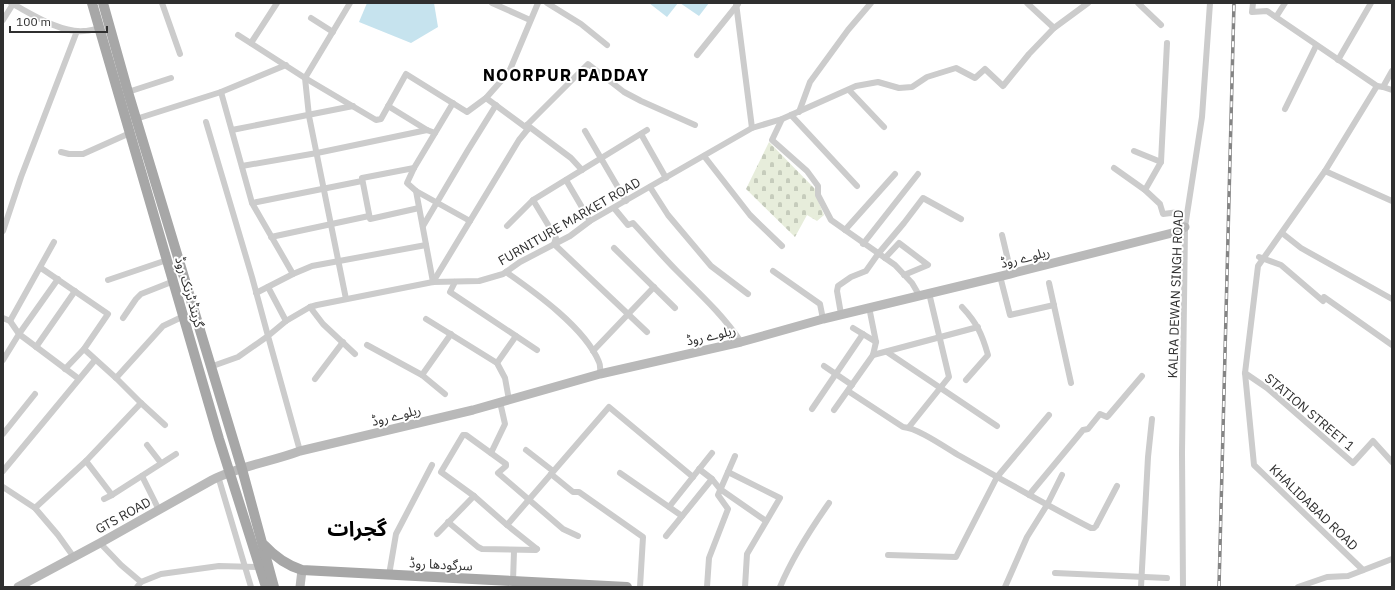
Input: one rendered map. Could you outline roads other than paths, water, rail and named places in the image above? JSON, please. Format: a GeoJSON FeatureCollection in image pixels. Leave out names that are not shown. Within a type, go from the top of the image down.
{"type":"FeatureCollection","features":[{"type":"Feature","properties":{"kind":"main road","name":"گرینڈ ٹرنک روڈ"},"geometry":{"type":"LineString","coordinates":[[92,3],[130,134],[156,203],[242,469],[274,587]]}},
{"type":"Feature","properties":{"kind":"main road","name":"گرینڈ ٹرنک روڈ"},"geometry":{"type":"LineString","coordinates":[[103,3],[136,119],[156,203],[167,260],[266,587]]}},
{"type":"Feature","properties":{"kind":"main road","name":"سرگودھا روڈ"},"geometry":{"type":"LineString","coordinates":[[263,544],[272,554],[283,562],[302,570],[627,587]]}},
{"type":"Feature","properties":{"kind":"street"},"geometry":{"type":"LineString","coordinates":[[162,3],[180,54]]}},
{"type":"Feature","properties":{"kind":"street"},"geometry":{"type":"LineString","coordinates":[[251,43],[277,3]]}},
{"type":"Feature","properties":{"kind":"street"},"geometry":{"type":"LineString","coordinates":[[346,300],[309,116],[305,78],[350,3]]}},
{"type":"Feature","properties":{"kind":"street"},"geometry":{"type":"LineString","coordinates":[[492,3],[530,20]]}},
{"type":"Feature","properties":{"kind":"street"},"geometry":{"type":"LineString","coordinates":[[238,35],[305,78],[376,120],[382,119],[406,74],[467,112],[486,98],[509,72],[538,3]]}},
{"type":"Feature","properties":{"kind":"street"},"geometry":{"type":"LineString","coordinates":[[546,3],[581,24],[607,45]]}},
{"type":"Feature","properties":{"kind":"street"},"geometry":{"type":"LineString","coordinates":[[800,112],[810,82],[848,30],[871,3]]}},
{"type":"Feature","properties":{"kind":"street"},"geometry":{"type":"LineString","coordinates":[[1027,3],[1054,28]]}},
{"type":"Feature","properties":{"kind":"street","name":"FURNITURE MARKET ROAD"},"geometry":{"type":"LineString","coordinates":[[210,367],[238,357],[286,321],[310,307],[433,282],[479,281],[506,272],[520,262],[570,236],[590,222],[752,128],[800,112],[856,86],[878,82],[899,88],[912,87],[927,78],[956,68],[975,78],[985,69],[1003,86],[1029,54],[1054,28],[1088,3]]}},
{"type":"Feature","properties":{"kind":"street"},"geometry":{"type":"LineString","coordinates":[[1138,3],[1161,25]]}},
{"type":"Feature","properties":{"kind":"street","name":"KALRA DEWAN SINGH ROAD"},"geometry":{"type":"LineString","coordinates":[[1183,587],[1182,453],[1185,227],[1202,117],[1210,3]]}},
{"type":"Feature","properties":{"kind":"street"},"geometry":{"type":"LineString","coordinates":[[1253,3],[1252,12],[1267,11],[1338,60],[1380,86],[1392,90]]}},
{"type":"Feature","properties":{"kind":"street"},"geometry":{"type":"LineString","coordinates":[[1276,17],[1285,3]]}},
{"type":"Feature","properties":{"kind":"street"},"geometry":{"type":"LineString","coordinates":[[1338,60],[1371,3]]}},
{"type":"Feature","properties":{"kind":"street"},"geometry":{"type":"LineString","coordinates":[[3,20],[12,4],[64,29],[85,31],[100,28]]}},
{"type":"Feature","properties":{"kind":"street"},"geometry":{"type":"LineString","coordinates":[[697,55],[737,4]]}},
{"type":"Feature","properties":{"kind":"street"},"geometry":{"type":"LineString","coordinates":[[737,4],[752,128]]}},
{"type":"Feature","properties":{"kind":"street"},"geometry":{"type":"LineString","coordinates":[[311,18],[333,32]]}},
{"type":"Feature","properties":{"kind":"street"},"geometry":{"type":"LineString","coordinates":[[3,231],[5,216],[77,31]]}},
{"type":"Feature","properties":{"kind":"street"},"geometry":{"type":"LineString","coordinates":[[1145,190],[1161,162],[1167,43]]}},
{"type":"Feature","properties":{"kind":"street"},"geometry":{"type":"LineString","coordinates":[[1285,109],[1316,46]]}},
{"type":"Feature","properties":{"kind":"street"},"geometry":{"type":"LineString","coordinates":[[433,282],[528,127],[588,64],[624,92],[695,125]]}},
{"type":"Feature","properties":{"kind":"street"},"geometry":{"type":"LineString","coordinates":[[136,119],[221,92],[286,66]]}},
{"type":"Feature","properties":{"kind":"street"},"geometry":{"type":"LineString","coordinates":[[1392,71],[1380,86],[1325,171],[1282,233],[1262,258],[1281,265],[1323,301],[1324,297],[1392,345]]}},
{"type":"Feature","properties":{"kind":"street"},"geometry":{"type":"LineString","coordinates":[[128,92],[171,78]]}},
{"type":"Feature","properties":{"kind":"street"},"geometry":{"type":"LineString","coordinates":[[848,90],[884,127]]}},
{"type":"Feature","properties":{"kind":"street"},"geometry":{"type":"LineString","coordinates":[[221,92],[252,203],[293,274]]}},
{"type":"Feature","properties":{"kind":"street"},"geometry":{"type":"LineString","coordinates":[[486,98],[571,158],[582,170]]}},
{"type":"Feature","properties":{"kind":"street"},"geometry":{"type":"LineString","coordinates":[[453,103],[414,168],[407,183],[416,191],[470,221]]}},
{"type":"Feature","properties":{"kind":"street"},"geometry":{"type":"LineString","coordinates":[[423,226],[496,105]]}},
{"type":"Feature","properties":{"kind":"street"},"geometry":{"type":"LineString","coordinates":[[232,130],[309,116],[353,106]]}},
{"type":"Feature","properties":{"kind":"street"},"geometry":{"type":"LineString","coordinates":[[388,106],[427,130],[435,133]]}},
{"type":"Feature","properties":{"kind":"street"},"geometry":{"type":"LineString","coordinates":[[791,115],[857,186]]}},
{"type":"Feature","properties":{"kind":"street"},"geometry":{"type":"LineString","coordinates":[[782,119],[772,140],[807,171],[818,186],[818,195],[831,220],[863,244],[895,265],[912,283],[919,295]]}},
{"type":"Feature","properties":{"kind":"street"},"geometry":{"type":"LineString","coordinates":[[206,122],[256,293],[300,452]]}},
{"type":"Feature","properties":{"kind":"street"},"geometry":{"type":"LineString","coordinates":[[242,166],[317,153],[427,130]]}},
{"type":"Feature","properties":{"kind":"street"},"geometry":{"type":"LineString","coordinates":[[585,132],[626,201]]}},
{"type":"Feature","properties":{"kind":"street"},"geometry":{"type":"LineString","coordinates":[[507,226],[533,200],[644,132],[666,178]]}},
{"type":"Feature","properties":{"kind":"street"},"geometry":{"type":"LineString","coordinates":[[61,152],[69,154],[83,154],[130,134]]}},
{"type":"Feature","properties":{"kind":"street"},"geometry":{"type":"LineString","coordinates":[[1134,151],[1161,162]]}},
{"type":"Feature","properties":{"kind":"street"},"geometry":{"type":"LineString","coordinates":[[704,156],[750,215],[782,246]]}},
{"type":"Feature","properties":{"kind":"street"},"geometry":{"type":"LineString","coordinates":[[369,216],[362,181],[363,177],[414,168]]}},
{"type":"Feature","properties":{"kind":"street"},"geometry":{"type":"LineString","coordinates":[[1114,168],[1145,190],[1160,204],[1163,214],[1179,212],[1176,232]]}},
{"type":"Feature","properties":{"kind":"street"},"geometry":{"type":"LineString","coordinates":[[1325,171],[1392,201]]}},
{"type":"Feature","properties":{"kind":"street"},"geometry":{"type":"LineString","coordinates":[[845,230],[895,174]]}},
{"type":"Feature","properties":{"kind":"street"},"geometry":{"type":"LineString","coordinates":[[863,244],[918,174]]}},
{"type":"Feature","properties":{"kind":"street"},"geometry":{"type":"LineString","coordinates":[[566,180],[590,222]]}},
{"type":"Feature","properties":{"kind":"street"},"geometry":{"type":"LineString","coordinates":[[252,203],[362,181]]}},
{"type":"Feature","properties":{"kind":"street"},"geometry":{"type":"LineString","coordinates":[[650,187],[668,215],[711,266],[748,294]]}},
{"type":"Feature","properties":{"kind":"street"},"geometry":{"type":"LineString","coordinates":[[416,191],[433,282]]}},
{"type":"Feature","properties":{"kind":"street"},"geometry":{"type":"LineString","coordinates":[[841,314],[837,291],[838,286],[851,277],[866,271],[923,198],[961,219]]}},
{"type":"Feature","properties":{"kind":"street"},"geometry":{"type":"LineString","coordinates":[[533,200],[556,238],[554,244],[647,332]]}},
{"type":"Feature","properties":{"kind":"street"},"geometry":{"type":"LineString","coordinates":[[271,236],[369,216],[370,219],[419,208]]}},
{"type":"Feature","properties":{"kind":"street"},"geometry":{"type":"LineString","coordinates":[[614,208],[628,225],[633,223],[675,269],[708,301],[728,323],[741,342]]}},
{"type":"Feature","properties":{"kind":"street","name":"ریلوے روڈ"},"geometry":{"type":"LineString","coordinates":[[242,469],[300,452],[504,401],[600,374],[741,342],[841,314],[1010,274],[1176,232],[1185,227]]}},
{"type":"Feature","properties":{"kind":"street"},"geometry":{"type":"LineString","coordinates":[[1282,233],[1301,248],[1392,299]]}},
{"type":"Feature","properties":{"kind":"street"},"geometry":{"type":"LineString","coordinates":[[1002,235],[1010,274]]}},
{"type":"Feature","properties":{"kind":"street"},"geometry":{"type":"LineString","coordinates":[[10,322],[54,242]]}},
{"type":"Feature","properties":{"kind":"street"},"geometry":{"type":"LineString","coordinates":[[885,258],[899,243],[928,265],[904,275]]}},
{"type":"Feature","properties":{"kind":"street"},"geometry":{"type":"LineString","coordinates":[[256,293],[312,266],[426,245]]}},
{"type":"Feature","properties":{"kind":"street"},"geometry":{"type":"LineString","coordinates":[[614,248],[674,308]]}},
{"type":"Feature","properties":{"kind":"street","name":"KHALIDABAD ROAD"},"geometry":{"type":"LineString","coordinates":[[1262,258],[1258,266],[1246,373],[1254,465],[1363,570]]}},
{"type":"Feature","properties":{"kind":"street"},"geometry":{"type":"LineString","coordinates":[[108,280],[167,260]]}},
{"type":"Feature","properties":{"kind":"street"},"geometry":{"type":"LineString","coordinates":[[40,268],[108,314],[84,349],[65,369]]}},
{"type":"Feature","properties":{"kind":"street"},"geometry":{"type":"LineString","coordinates":[[773,271],[820,304],[823,319]]}},
{"type":"Feature","properties":{"kind":"street"},"geometry":{"type":"LineString","coordinates":[[506,272],[551,305],[585,339],[600,363],[600,374]]}},
{"type":"Feature","properties":{"kind":"street"},"geometry":{"type":"LineString","coordinates":[[1000,276],[1010,315],[1054,305]]}},
{"type":"Feature","properties":{"kind":"street"},"geometry":{"type":"LineString","coordinates":[[3,360],[19,334],[58,279]]}},
{"type":"Feature","properties":{"kind":"street"},"geometry":{"type":"LineString","coordinates":[[123,318],[141,294],[174,281]]}},
{"type":"Feature","properties":{"kind":"street"},"geometry":{"type":"LineString","coordinates":[[455,282],[450,292],[537,350]]}},
{"type":"Feature","properties":{"kind":"street"},"geometry":{"type":"LineString","coordinates":[[1049,283],[1072,383]]}},
{"type":"Feature","properties":{"kind":"street"},"geometry":{"type":"LineString","coordinates":[[268,287],[286,321]]}},
{"type":"Feature","properties":{"kind":"street"},"geometry":{"type":"LineString","coordinates":[[593,351],[654,287]]}},
{"type":"Feature","properties":{"kind":"street"},"geometry":{"type":"LineString","coordinates":[[36,347],[75,291]]}},
{"type":"Feature","properties":{"kind":"street"},"geometry":{"type":"LineString","coordinates":[[909,427],[949,377],[929,293]]}},
{"type":"Feature","properties":{"kind":"street"},"geometry":{"type":"LineString","coordinates":[[310,307],[323,324],[355,354]]}},
{"type":"Feature","properties":{"kind":"street"},"geometry":{"type":"LineString","coordinates":[[834,410],[873,355],[876,342],[869,307]]}},
{"type":"Feature","properties":{"kind":"street"},"geometry":{"type":"LineString","coordinates":[[962,307],[978,327],[988,355],[966,380]]}},
{"type":"Feature","properties":{"kind":"street"},"geometry":{"type":"LineString","coordinates":[[116,378],[163,326],[184,316]]}},
{"type":"Feature","properties":{"kind":"street"},"geometry":{"type":"LineString","coordinates":[[3,318],[10,322],[19,334],[79,379]]}},
{"type":"Feature","properties":{"kind":"street"},"geometry":{"type":"LineString","coordinates":[[426,319],[497,363],[505,378],[505,424],[491,453]]}},
{"type":"Feature","properties":{"kind":"street"},"geometry":{"type":"LineString","coordinates":[[873,355],[978,327]]}},
{"type":"Feature","properties":{"kind":"street"},"geometry":{"type":"LineString","coordinates":[[853,328],[876,342]]}},
{"type":"Feature","properties":{"kind":"street"},"geometry":{"type":"LineString","coordinates":[[422,375],[451,334]]}},
{"type":"Feature","properties":{"kind":"street"},"geometry":{"type":"LineString","coordinates":[[812,409],[863,334]]}},
{"type":"Feature","properties":{"kind":"street"},"geometry":{"type":"LineString","coordinates":[[497,363],[516,336]]}},
{"type":"Feature","properties":{"kind":"street"},"geometry":{"type":"LineString","coordinates":[[315,379],[343,342]]}},
{"type":"Feature","properties":{"kind":"street"},"geometry":{"type":"LineString","coordinates":[[367,345],[422,375],[445,394]]}},
{"type":"Feature","properties":{"kind":"street"},"geometry":{"type":"LineString","coordinates":[[84,349],[165,425]]}},
{"type":"Feature","properties":{"kind":"street"},"geometry":{"type":"LineString","coordinates":[[887,352],[997,426]]}},
{"type":"Feature","properties":{"kind":"street"},"geometry":{"type":"LineString","coordinates":[[3,471],[95,360]]}},
{"type":"Feature","properties":{"kind":"street"},"geometry":{"type":"LineString","coordinates":[[824,366],[852,385]]}},
{"type":"Feature","properties":{"kind":"street","name":"STATION STREET 1"},"geometry":{"type":"LineString","coordinates":[[1246,373],[1267,388],[1353,463],[1373,441],[1392,462]]}},
{"type":"Feature","properties":{"kind":"street"},"geometry":{"type":"LineString","coordinates":[[1029,495],[1083,430],[1088,429],[1100,414],[1107,417],[1142,376]]}},
{"type":"Feature","properties":{"kind":"street"},"geometry":{"type":"LineString","coordinates":[[848,391],[904,427],[909,427],[1047,505],[1091,528],[1096,526],[1117,486]]}},
{"type":"Feature","properties":{"kind":"street"},"geometry":{"type":"LineString","coordinates":[[3,434],[35,394]]}},
{"type":"Feature","properties":{"kind":"street"},"geometry":{"type":"LineString","coordinates":[[35,508],[86,461],[141,403]]}},
{"type":"Feature","properties":{"kind":"street"},"geometry":{"type":"LineString","coordinates":[[507,524],[609,407],[693,477]]}},
{"type":"Feature","properties":{"kind":"street"},"geometry":{"type":"LineString","coordinates":[[888,555],[956,557],[997,477],[1048,415]]}},
{"type":"Feature","properties":{"kind":"street"},"geometry":{"type":"LineString","coordinates":[[1141,587],[1148,457],[1152,419]]}},
{"type":"Feature","properties":{"kind":"street"},"geometry":{"type":"LineString","coordinates":[[448,522],[480,548],[536,550],[474,496],[441,472],[463,436],[466,435],[506,466],[498,473],[563,529],[578,536]]}},
{"type":"Feature","properties":{"kind":"street"},"geometry":{"type":"LineString","coordinates":[[147,445],[161,464]]}},
{"type":"Feature","properties":{"kind":"street"},"geometry":{"type":"LineString","coordinates":[[526,450],[573,492],[578,492],[643,537],[640,587]]}},
{"type":"Feature","properties":{"kind":"street"},"geometry":{"type":"LineString","coordinates":[[669,507],[712,453]]}},
{"type":"Feature","properties":{"kind":"street"},"geometry":{"type":"LineString","coordinates":[[104,499],[176,454]]}},
{"type":"Feature","properties":{"kind":"street"},"geometry":{"type":"LineString","coordinates":[[707,587],[709,558],[727,511],[727,508],[718,495],[735,456]]}},
{"type":"Feature","properties":{"kind":"street"},"geometry":{"type":"LineString","coordinates":[[86,461],[112,495]]}},
{"type":"Feature","properties":{"kind":"street"},"geometry":{"type":"LineString","coordinates":[[389,575],[396,534],[432,465]]}},
{"type":"Feature","properties":{"kind":"street","name":"GTS ROAD"},"geometry":{"type":"LineString","coordinates":[[18,587],[73,556],[100,543],[218,476],[242,469]]}},
{"type":"Feature","properties":{"kind":"street"},"geometry":{"type":"LineString","coordinates":[[699,469],[712,479],[720,489],[766,521]]}},
{"type":"Feature","properties":{"kind":"street"},"geometry":{"type":"LineString","coordinates":[[728,472],[780,498],[747,554],[745,587]]}},
{"type":"Feature","properties":{"kind":"street"},"geometry":{"type":"LineString","coordinates":[[620,473],[682,516]]}},
{"type":"Feature","properties":{"kind":"street"},"geometry":{"type":"LineString","coordinates":[[1004,587],[1027,537],[1047,505],[1062,475]]}},
{"type":"Feature","properties":{"kind":"street"},"geometry":{"type":"LineString","coordinates":[[142,476],[159,510]]}},
{"type":"Feature","properties":{"kind":"street"},"geometry":{"type":"LineString","coordinates":[[218,476],[251,587]]}},
{"type":"Feature","properties":{"kind":"street"},"geometry":{"type":"LineString","coordinates":[[666,536],[712,479]]}},
{"type":"Feature","properties":{"kind":"street"},"geometry":{"type":"LineString","coordinates":[[3,487],[35,508],[58,535],[73,556]]}},
{"type":"Feature","properties":{"kind":"street"},"geometry":{"type":"LineString","coordinates":[[437,534],[474,496]]}},
{"type":"Feature","properties":{"kind":"street"},"geometry":{"type":"LineString","coordinates":[[780,587],[788,567],[803,540],[829,502]]}},
{"type":"Feature","properties":{"kind":"street"},"geometry":{"type":"LineString","coordinates":[[100,543],[139,584],[161,574],[219,566],[260,566]]}},
{"type":"Feature","properties":{"kind":"street"},"geometry":{"type":"LineString","coordinates":[[513,581],[514,550]]}},
{"type":"Feature","properties":{"kind":"street"},"geometry":{"type":"LineString","coordinates":[[1298,587],[1328,577],[1348,576],[1392,559]]}},
{"type":"Feature","properties":{"kind":"street"},"geometry":{"type":"LineString","coordinates":[[300,587],[302,570]]}},
{"type":"Feature","properties":{"kind":"street"},"geometry":{"type":"LineString","coordinates":[[1055,573],[1167,578]]}},
{"type":"Feature","properties":{"kind":"water"},"geometry":{"type":"Polygon","coordinates":[[[367,3],[434,3],[438,27],[411,43],[359,22],[367,3]]]}},
{"type":"Feature","properties":{"kind":"water"},"geometry":{"type":"Polygon","coordinates":[[[649,3],[678,3],[667,17],[649,3]]]}},
{"type":"Feature","properties":{"kind":"water"},"geometry":{"type":"Polygon","coordinates":[[[680,3],[709,3],[699,16],[680,3]]]}},
{"type":"Feature","properties":{"kind":"railway"},"geometry":{"type":"LineString","coordinates":[[1219,587],[1234,3]]}},
{"type":"Feature","properties":{"kind":"district","name":"NOORPUR PADDAY"},"geometry":{"type":"Point","coordinates":[566,75]}},
{"type":"Feature","properties":{"kind":"district","name":"گجرات"},"geometry":{"type":"Point","coordinates":[357,529]}}]}
